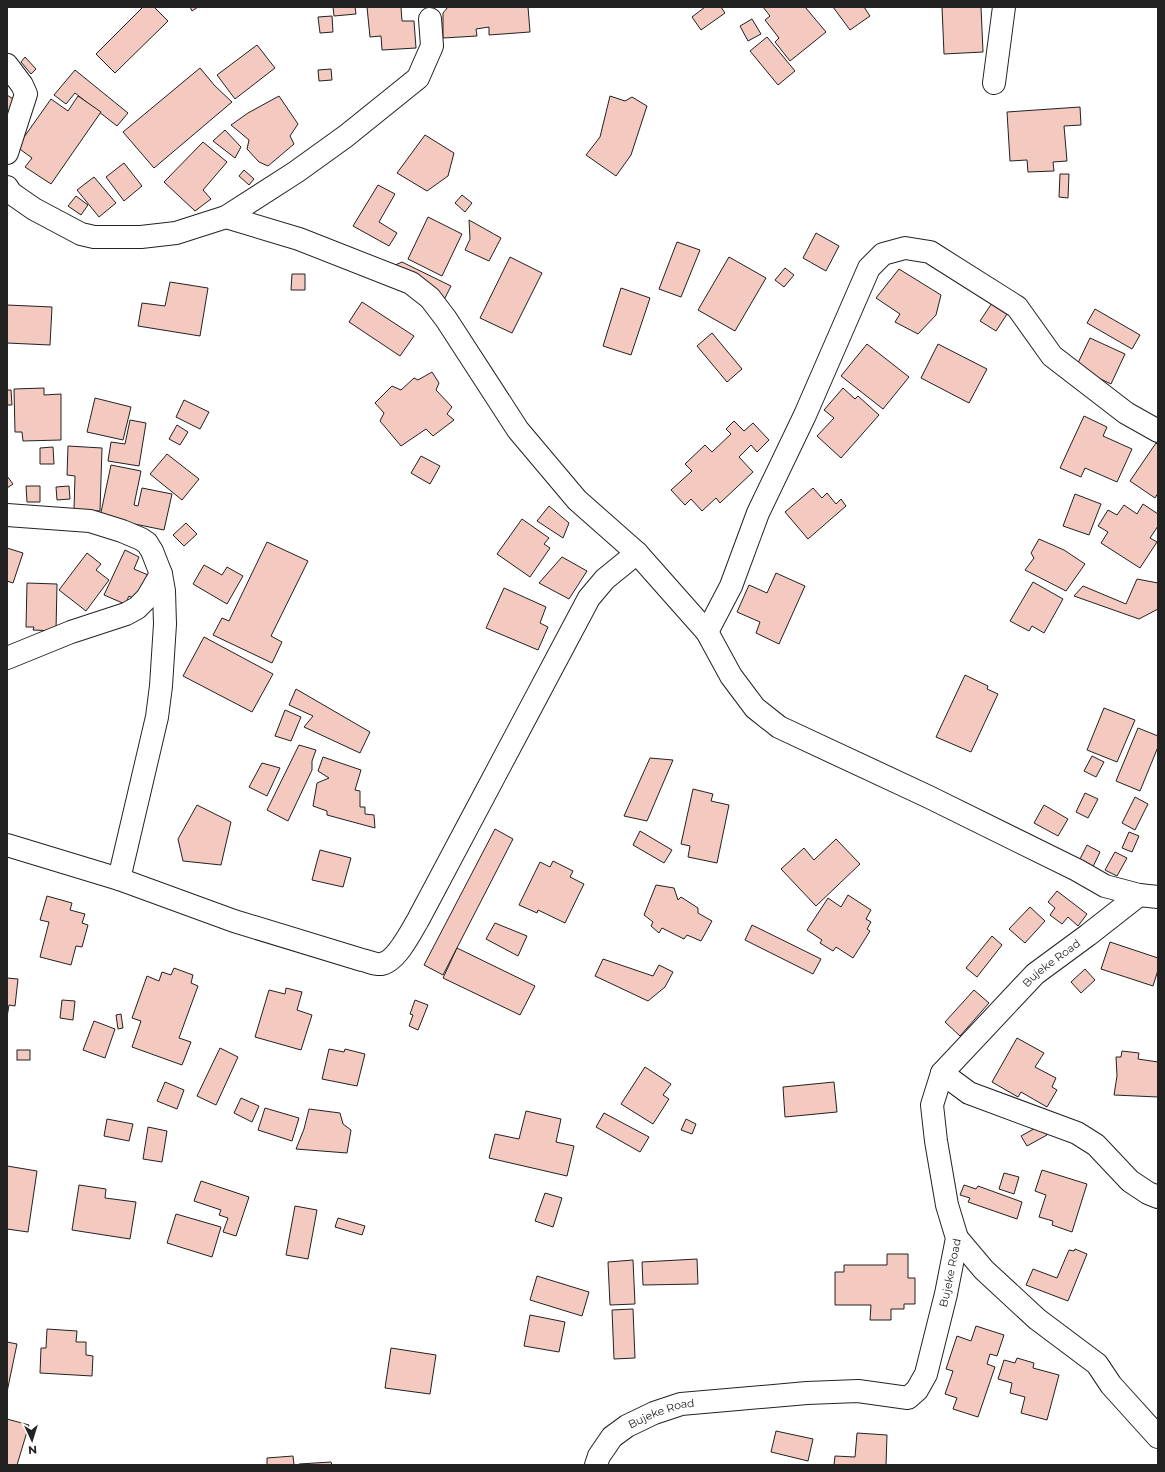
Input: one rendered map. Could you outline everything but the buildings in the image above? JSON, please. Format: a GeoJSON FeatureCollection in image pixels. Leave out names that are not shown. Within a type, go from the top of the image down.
{"type":"FeatureCollection","features":[{"type":"Feature","properties":{"kind":"street"},"geometry":{"type":"LineString","coordinates":[[994,83],[1004,7]]}},
{"type":"Feature","properties":{"kind":"street"},"geometry":{"type":"LineString","coordinates":[[7,187],[11,193],[34,209],[81,234],[94,237],[141,237],[176,233],[226,217],[296,172],[346,136],[418,78],[432,46],[430,19]]}},
{"type":"Feature","properties":{"kind":"street"},"geometry":{"type":"LineString","coordinates":[[7,65],[22,85],[26,94],[7,153]]}},
{"type":"Feature","properties":{"kind":"street"},"geometry":{"type":"LineString","coordinates":[[226,217],[299,239],[411,283],[430,298],[518,430],[577,500],[637,553],[707,632],[731,676],[755,708],[779,727],[929,797],[1077,870],[1105,886],[1149,896]]}},
{"type":"Feature","properties":{"kind":"street"},"geometry":{"type":"LineString","coordinates":[[707,632],[731,586],[758,513],[806,415],[869,268],[883,254],[905,248],[930,252],[1017,307],[1052,356],[1126,413],[1158,431]]}},
{"type":"Feature","properties":{"kind":"street"},"geometry":{"type":"LineString","coordinates":[[7,515],[90,521],[122,531],[142,539],[147,543],[152,551],[161,574],[164,591],[165,624],[164,651],[157,717],[119,879]]}},
{"type":"Feature","properties":{"kind":"street"},"geometry":{"type":"LineString","coordinates":[[7,845],[119,879],[234,921],[362,960],[381,964],[390,960],[400,949],[418,920],[589,598],[605,579],[637,553]]}},
{"type":"Feature","properties":{"kind":"street"},"geometry":{"type":"LineString","coordinates":[[7,658],[71,632],[126,614],[137,608],[147,598],[161,574]]}},
{"type":"Feature","properties":{"kind":"street","name":"Bujeke Road"},"geometry":{"type":"LineString","coordinates":[[596,1465],[599,1456],[612,1437],[627,1426],[654,1413],[681,1404],[807,1393],[858,1391],[908,1398],[917,1390],[926,1374],[946,1294],[957,1238],[947,1205],[936,1141],[932,1105],[942,1073],[1035,974],[1088,936],[1149,896]]}},
{"type":"Feature","properties":{"kind":"street"},"geometry":{"type":"LineString","coordinates":[[942,1073],[969,1092],[1077,1133],[1096,1145],[1130,1181],[1148,1193],[1158,1197]]}},
{"type":"Feature","properties":{"kind":"street"},"geometry":{"type":"LineString","coordinates":[[957,1238],[984,1270],[1037,1319],[1097,1364],[1111,1385],[1158,1437]]}}]}
